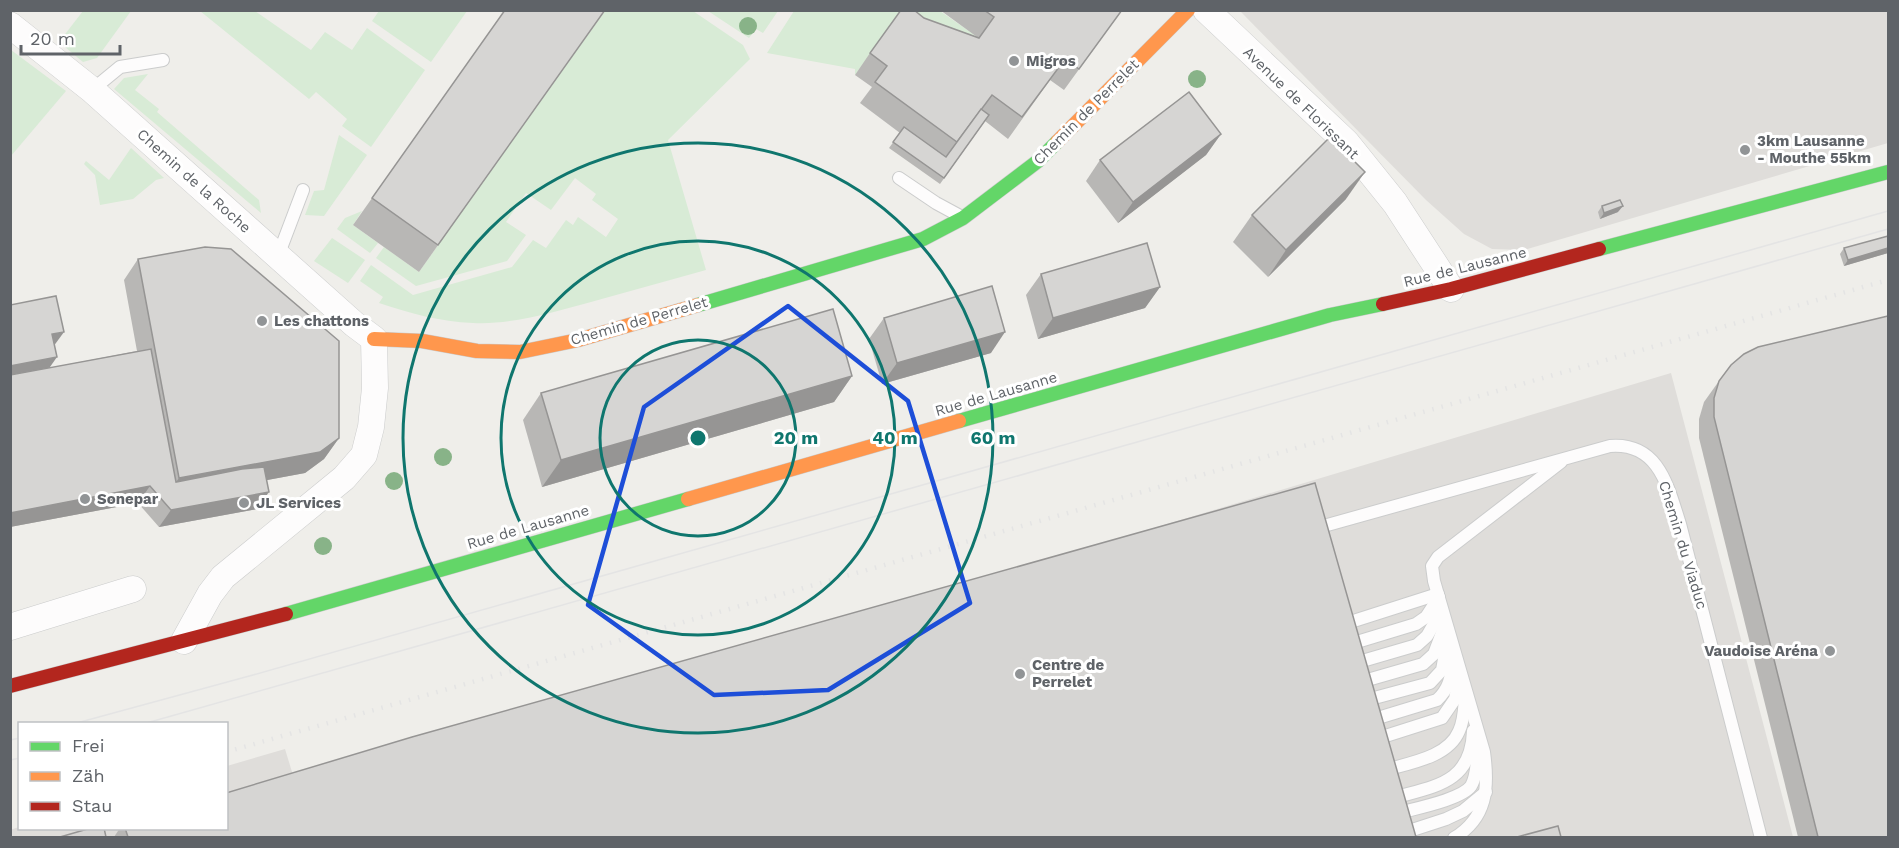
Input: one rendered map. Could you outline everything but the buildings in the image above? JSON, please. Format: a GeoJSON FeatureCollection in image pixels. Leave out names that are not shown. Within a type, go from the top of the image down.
{"type":"FeatureCollection","features":[{"type":"Feature","properties":{"kind":"main road","name":"Chemin de Perrelet"},"geometry":{"type":"LineString","coordinates":[[374,339],[422,341],[477,351],[520,352],[578,340],[923,239],[963,218],[1038,161],[1188,10]]}},
{"type":"Feature","properties":{"kind":"main road","name":"Rue de Lausanne"},"geometry":{"type":"LineString","coordinates":[[10,686],[307,608],[1330,315],[1451,289],[1888,172]]}},
{"type":"Feature","properties":{"kind":"street","name":"Avenue de Florissant"},"geometry":{"type":"LineString","coordinates":[[1206,10],[1346,142],[1395,203],[1451,289]]}},
{"type":"Feature","properties":{"kind":"street","name":"Chemin de la Roche"},"geometry":{"type":"LineString","coordinates":[[10,25],[92,90],[354,324],[374,339]]}},
{"type":"Feature","properties":{"kind":"street"},"geometry":{"type":"LineString","coordinates":[[184,641],[210,594],[223,577],[344,478],[364,455],[371,427],[375,388],[374,339]]}},
{"type":"Feature","properties":{"kind":"street"},"geometry":{"type":"LineString","coordinates":[[10,627],[133,589]]}},
{"type":"Feature","properties":{"kind":"lane"},"geometry":{"type":"LineString","coordinates":[[92,90],[120,67],[163,60]]}},
{"type":"Feature","properties":{"kind":"lane"},"geometry":{"type":"LineString","coordinates":[[899,178],[963,218]]}},
{"type":"Feature","properties":{"kind":"lane"},"geometry":{"type":"LineString","coordinates":[[278,256],[303,190]]}},
{"type":"Feature","properties":{"kind":"lane","name":"Chemin du Viaduc"},"geometry":{"type":"LineString","coordinates":[[1312,529],[1610,446],[1622,445],[1642,452],[1666,480],[1680,524],[1761,837]]}},
{"type":"Feature","properties":{"kind":"lane"},"geometry":{"type":"LineString","coordinates":[[1454,837],[1473,823],[1483,804],[1486,792],[1485,766],[1480,739],[1438,596],[1432,566],[1438,557],[1566,458]]}},
{"type":"Feature","properties":{"kind":"lane"},"geometry":{"type":"LineString","coordinates":[[1340,625],[1438,596]]}},
{"type":"Feature","properties":{"kind":"lane"},"geometry":{"type":"LineString","coordinates":[[1346,646],[1416,624],[1426,617],[1438,596]]}},
{"type":"Feature","properties":{"kind":"lane"},"geometry":{"type":"LineString","coordinates":[[1351,665],[1417,645],[1446,622]]}},
{"type":"Feature","properties":{"kind":"lane"},"geometry":{"type":"LineString","coordinates":[[1356,683],[1424,664],[1434,654],[1446,622]]}},
{"type":"Feature","properties":{"kind":"lane"},"geometry":{"type":"LineString","coordinates":[[1362,702],[1430,683],[1442,670],[1446,622]]}},
{"type":"Feature","properties":{"kind":"lane"},"geometry":{"type":"LineString","coordinates":[[1367,722],[1437,700],[1449,684],[1454,651]]}},
{"type":"Feature","properties":{"kind":"lane"},"geometry":{"type":"LineString","coordinates":[[1372,740],[1442,718],[1455,699],[1460,672]]}},
{"type":"Feature","properties":{"kind":"lane"},"geometry":{"type":"LineString","coordinates":[[1381,771],[1438,753],[1453,743],[1460,729],[1466,692]]}},
{"type":"Feature","properties":{"kind":"lane"},"geometry":{"type":"LineString","coordinates":[[1389,799],[1449,781],[1461,771],[1473,747],[1474,718]]}},
{"type":"Feature","properties":{"kind":"lane"},"geometry":{"type":"LineString","coordinates":[[1394,815],[1452,797],[1466,790],[1471,785],[1474,776],[1480,739]]}},
{"type":"Feature","properties":{"kind":"lane"},"geometry":{"type":"LineString","coordinates":[[1399,834],[1463,811],[1486,792]]}},
{"type":"Feature","properties":{"kind":"highlighted area"},"geometry":{"type":"Polygon","coordinates":[[[788,306],[908,401],[970,603],[828,690],[714,695],[588,605],[644,407],[788,306]]]}},
{"type":"Feature","properties":{"kind":"shaded area"},"geometry":{"type":"Polygon","coordinates":[[[1240,11],[1888,11],[1888,143],[1524,250],[1492,249],[1464,234],[1426,200],[1240,11]]]}},
{"type":"Feature","properties":{"kind":"shaded area"},"geometry":{"type":"Polygon","coordinates":[[[1671,373],[1793,837],[11,838],[10,830],[18,827],[18,830],[228,830],[228,766],[285,749],[296,785],[1671,373]]]}},
{"type":"Feature","properties":{"kind":"green space"},"geometry":{"type":"Polygon","coordinates":[[[83,11],[131,11],[97,58],[83,62],[59,42],[83,11]]]}},
{"type":"Feature","properties":{"kind":"green space"},"geometry":{"type":"Polygon","coordinates":[[[200,11],[255,11],[311,50],[325,32],[352,50],[367,28],[425,70],[371,147],[342,126],[347,119],[316,92],[309,99],[200,11]]]}},
{"type":"Feature","properties":{"kind":"green space"},"geometry":{"type":"Polygon","coordinates":[[[379,11],[467,11],[431,62],[372,21],[379,11]]]}},
{"type":"Feature","properties":{"kind":"green space"},"geometry":{"type":"Polygon","coordinates":[[[605,11],[693,11],[743,45],[750,59],[668,140],[706,270],[548,314],[503,322],[449,321],[379,303],[383,297],[360,281],[371,265],[413,295],[512,267],[533,240],[546,248],[566,220],[573,225],[578,217],[606,237],[618,219],[592,200],[596,194],[575,178],[551,210],[526,193],[506,222],[526,235],[507,261],[416,286],[376,258],[384,247],[419,272],[605,11]]]}},
{"type":"Feature","properties":{"kind":"green space"},"geometry":{"type":"Polygon","coordinates":[[[708,11],[778,11],[763,33],[756,29],[749,38],[708,11]]]}},
{"type":"Feature","properties":{"kind":"green space"},"geometry":{"type":"Polygon","coordinates":[[[794,11],[940,11],[979,38],[891,25],[855,75],[855,69],[767,53],[794,11]]]}},
{"type":"Feature","properties":{"kind":"green space"},"geometry":{"type":"Polygon","coordinates":[[[11,50],[66,91],[11,156],[11,50]]]}},
{"type":"Feature","properties":{"kind":"green space"},"geometry":{"type":"Polygon","coordinates":[[[148,74],[135,90],[159,109],[157,112],[259,200],[261,213],[114,89],[124,78],[148,74]]]}},
{"type":"Feature","properties":{"kind":"green space"},"geometry":{"type":"Polygon","coordinates":[[[339,135],[367,155],[324,216],[305,215],[314,191],[324,190],[339,135]]]}},
{"type":"Feature","properties":{"kind":"green space"},"geometry":{"type":"Polygon","coordinates":[[[131,148],[164,178],[156,180],[133,199],[100,205],[95,175],[84,164],[86,161],[109,180],[131,148]]]}},
{"type":"Feature","properties":{"kind":"green space"},"geometry":{"type":"Polygon","coordinates":[[[362,211],[353,225],[378,243],[370,253],[337,229],[345,218],[362,211]]]}},
{"type":"Feature","properties":{"kind":"green space"},"geometry":{"type":"Polygon","coordinates":[[[332,238],[365,260],[348,283],[314,261],[332,238]]]}},
{"type":"Feature","properties":{"kind":"tram line"},"geometry":{"type":"LineString","coordinates":[[80,722],[1888,211]]}},
{"type":"Feature","properties":{"kind":"tram line"},"geometry":{"type":"LineString","coordinates":[[150,722],[1888,229]]}},
{"type":"Feature","properties":{"kind":"tram line"},"geometry":{"type":"LineString","coordinates":[[10,740],[18,738]]}},
{"type":"Feature","properties":{"kind":"tram line"},"geometry":{"type":"LineString","coordinates":[[10,760],[18,758]]}},
{"type":"Feature","properties":{"kind":"railway"},"geometry":{"type":"LineString","coordinates":[[228,751],[1888,280]]}},
{"type":"Feature","properties":{"kind":"railway"},"geometry":{"type":"LineString","coordinates":[[10,814],[18,812]]}},
{"type":"Feature","properties":{"kind":"traffic: fast"},"geometry":{"type":"LineString","coordinates":[[698,305],[923,239],[963,218],[1038,161],[1057,142]]}},
{"type":"Feature","properties":{"kind":"traffic: fast"},"geometry":{"type":"LineString","coordinates":[[1599,249],[1888,172]]}},
{"type":"Feature","properties":{"kind":"traffic: fast"},"geometry":{"type":"LineString","coordinates":[[959,421],[1330,315],[1383,304]]}},
{"type":"Feature","properties":{"kind":"traffic: fast"},"geometry":{"type":"LineString","coordinates":[[286,614],[688,499]]}},
{"type":"Feature","properties":{"kind":"traffic: slow"},"geometry":{"type":"LineString","coordinates":[[1057,142],[1188,10]]}},
{"type":"Feature","properties":{"kind":"traffic: slow"},"geometry":{"type":"LineString","coordinates":[[374,339],[422,341],[477,351],[520,352],[578,340],[698,305]]}},
{"type":"Feature","properties":{"kind":"traffic: slow"},"geometry":{"type":"LineString","coordinates":[[688,499],[959,421]]}},
{"type":"Feature","properties":{"kind":"traffic: jam"},"geometry":{"type":"LineString","coordinates":[[1383,304],[1451,289],[1599,249]]}},
{"type":"Feature","properties":{"kind":"traffic: jam"},"geometry":{"type":"LineString","coordinates":[[10,686],[286,614]]}},
{"type":"Feature","properties":{"kind":"place","name":"Migros"},"geometry":{"type":"Point","coordinates":[1014,61]}},
{"type":"Feature","properties":{"kind":"place","name":"3km Lausanne - Mouthe 55km"},"geometry":{"type":"Point","coordinates":[1745,150]}},
{"type":"Feature","properties":{"kind":"place","name":"Les chattons"},"geometry":{"type":"Point","coordinates":[262,321]}},
{"type":"Feature","properties":{"kind":"place","name":"Sonepar"},"geometry":{"type":"Point","coordinates":[85,499]}},
{"type":"Feature","properties":{"kind":"place","name":"JL Services"},"geometry":{"type":"Point","coordinates":[244,503]}},
{"type":"Feature","properties":{"kind":"place","name":"Vaudoise Aréna"},"geometry":{"type":"Point","coordinates":[1830,651]}},
{"type":"Feature","properties":{"kind":"place","name":"Centre de Perrelet"},"geometry":{"type":"Point","coordinates":[1020,674]}}]}
